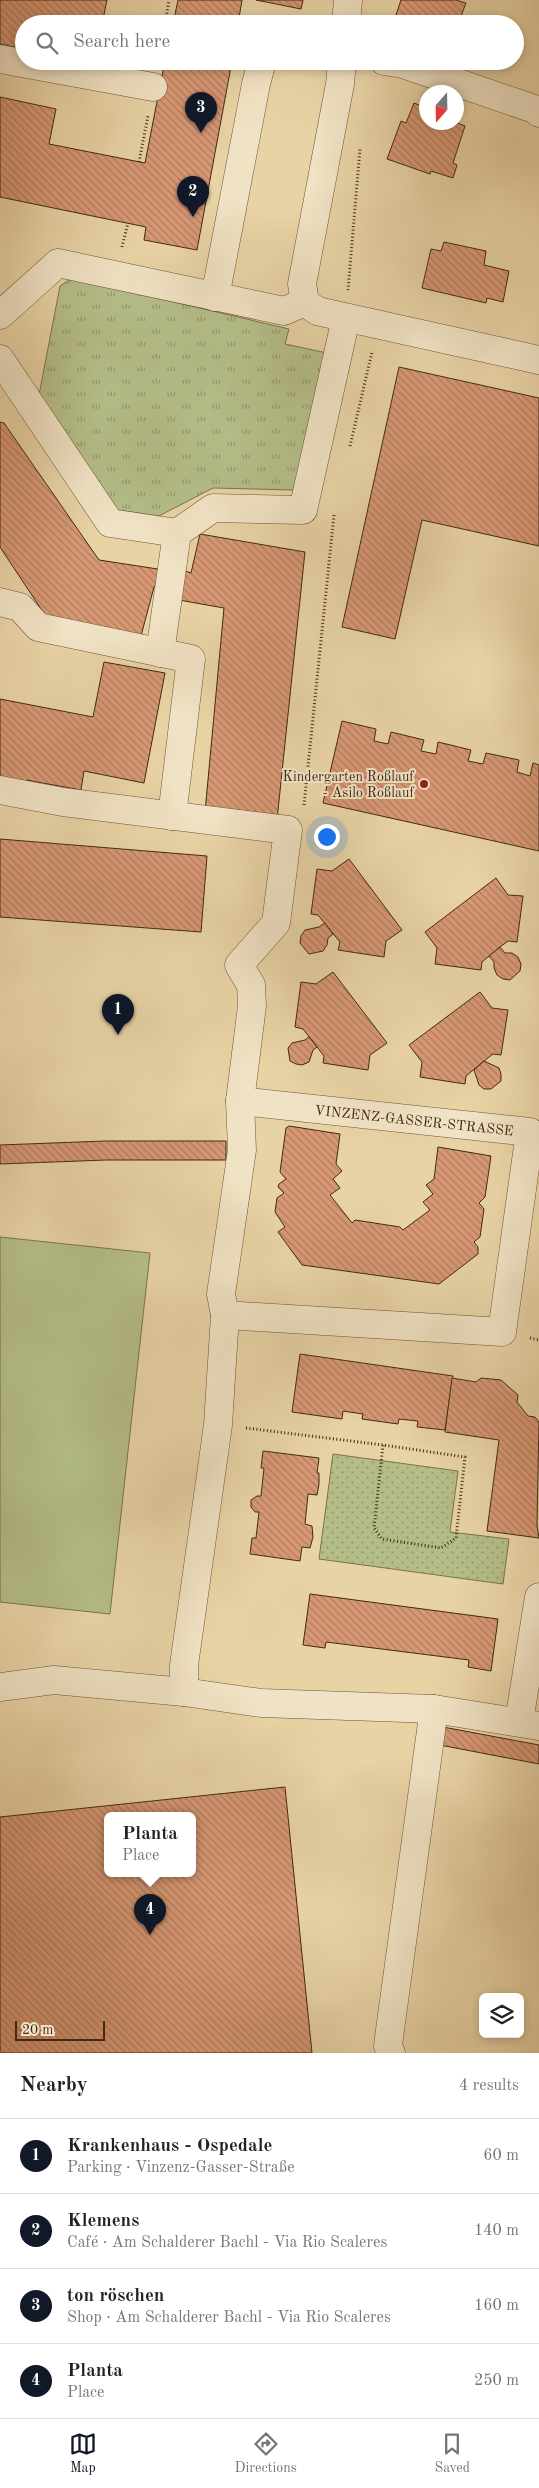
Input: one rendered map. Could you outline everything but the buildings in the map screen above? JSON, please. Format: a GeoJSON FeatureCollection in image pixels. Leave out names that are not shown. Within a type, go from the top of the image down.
{"type":"FeatureCollection","features":[{"type":"Feature","properties":{"kind":"street"},"geometry":{"type":"LineString","coordinates":[[347,15],[348,0]]}},
{"type":"Feature","properties":{"kind":"street"},"geometry":{"type":"LineString","coordinates":[[0,59],[15,62]]}},
{"type":"Feature","properties":{"kind":"street"},"geometry":{"type":"LineString","coordinates":[[60,70],[153,87]]}},
{"type":"Feature","properties":{"kind":"street"},"geometry":{"type":"LineString","coordinates":[[215,297],[260,70]]}},
{"type":"Feature","properties":{"kind":"street"},"geometry":{"type":"LineString","coordinates":[[341,70],[302,284],[305,302],[317,311],[539,360]]}},
{"type":"Feature","properties":{"kind":"street"},"geometry":{"type":"LineString","coordinates":[[420,70],[534,109],[539,113]]}},
{"type":"Feature","properties":{"kind":"street"},"geometry":{"type":"LineString","coordinates":[[0,315],[58,263],[284,311],[305,302]]}},
{"type":"Feature","properties":{"kind":"street"},"geometry":{"type":"LineString","coordinates":[[0,359],[110,523],[177,533],[213,508],[303,510],[346,318]]}},
{"type":"Feature","properties":{"kind":"street"},"geometry":{"type":"LineString","coordinates":[[160,653],[177,533]]}},
{"type":"Feature","properties":{"kind":"street"},"geometry":{"type":"LineString","coordinates":[[0,602],[20,607],[38,627],[191,659],[172,816]]}},
{"type":"Feature","properties":{"kind":"street"},"geometry":{"type":"LineString","coordinates":[[0,790],[63,802],[288,830],[276,923],[239,965],[251,985],[252,1006],[240,1101],[242,1150],[221,1294],[225,1315],[218,1425],[184,1665],[184,1692]]}},
{"type":"Feature","properties":{"kind":"street","name":"VINZENZ-GASSER-STRASSE"},"geometry":{"type":"LineString","coordinates":[[225,1315],[502,1332],[530,1132],[240,1101]]}},
{"type":"Feature","properties":{"kind":"street"},"geometry":{"type":"LineString","coordinates":[[0,1687],[54,1680],[184,1692],[261,1703],[434,1709],[529,1724],[539,1597]]}},
{"type":"Feature","properties":{"kind":"street"},"geometry":{"type":"LineString","coordinates":[[391,2053],[388,2046],[388,2038],[434,1709]]}},
{"type":"Feature","properties":{"kind":"path"},"geometry":{"type":"LineString","coordinates":[[166,15],[169,0]]}},
{"type":"Feature","properties":{"kind":"path"},"geometry":{"type":"LineString","coordinates":[[346,318],[360,140]]}},
{"type":"Feature","properties":{"kind":"path"},"geometry":{"type":"LineString","coordinates":[[349,448],[378,324]]}},
{"type":"Feature","properties":{"kind":"path"},"geometry":{"type":"LineString","coordinates":[[288,830],[302,820],[336,505]]}},
{"type":"Feature","properties":{"kind":"path"},"geometry":{"type":"LineString","coordinates":[[218,1425],[383,1444],[465,1457],[456,1538],[441,1548],[382,1539],[374,1528],[383,1444]]}},
{"type":"Feature","properties":{"kind":"green space"},"geometry":{"type":"Polygon","coordinates":[[[72,278],[289,329],[285,344],[327,353],[294,490],[213,488],[159,516],[111,509],[38,400],[60,286],[72,278]]]}},
{"type":"Feature","properties":{"kind":"green space"},"geometry":{"type":"Polygon","coordinates":[[[0,1237],[150,1253],[110,1614],[0,1602],[0,1237]]]}},
{"type":"Feature","properties":{"kind":"green space"},"geometry":{"type":"Polygon","coordinates":[[[333,1454],[458,1471],[450,1532],[509,1539],[503,1584],[319,1559],[333,1454]]]}},
{"type":"Feature","properties":{"kind":"place","name":"ton röschen"},"geometry":{"type":"Point","coordinates":[201,133]}},
{"type":"Feature","properties":{"kind":"place","name":"Klemens"},"geometry":{"type":"Point","coordinates":[193,217]}},
{"type":"Feature","properties":{"kind":"place","name":"Kindergarten Roßlauf - Asilo Roßlauf"},"geometry":{"type":"Point","coordinates":[424,784]}},
{"type":"Feature","properties":{"kind":"place","name":"Krankenhaus - Ospedale"},"geometry":{"type":"Point","coordinates":[118,1035]}},
{"type":"Feature","properties":{"kind":"place","name":"Planta"},"geometry":{"type":"Point","coordinates":[150,1935]}}]}
